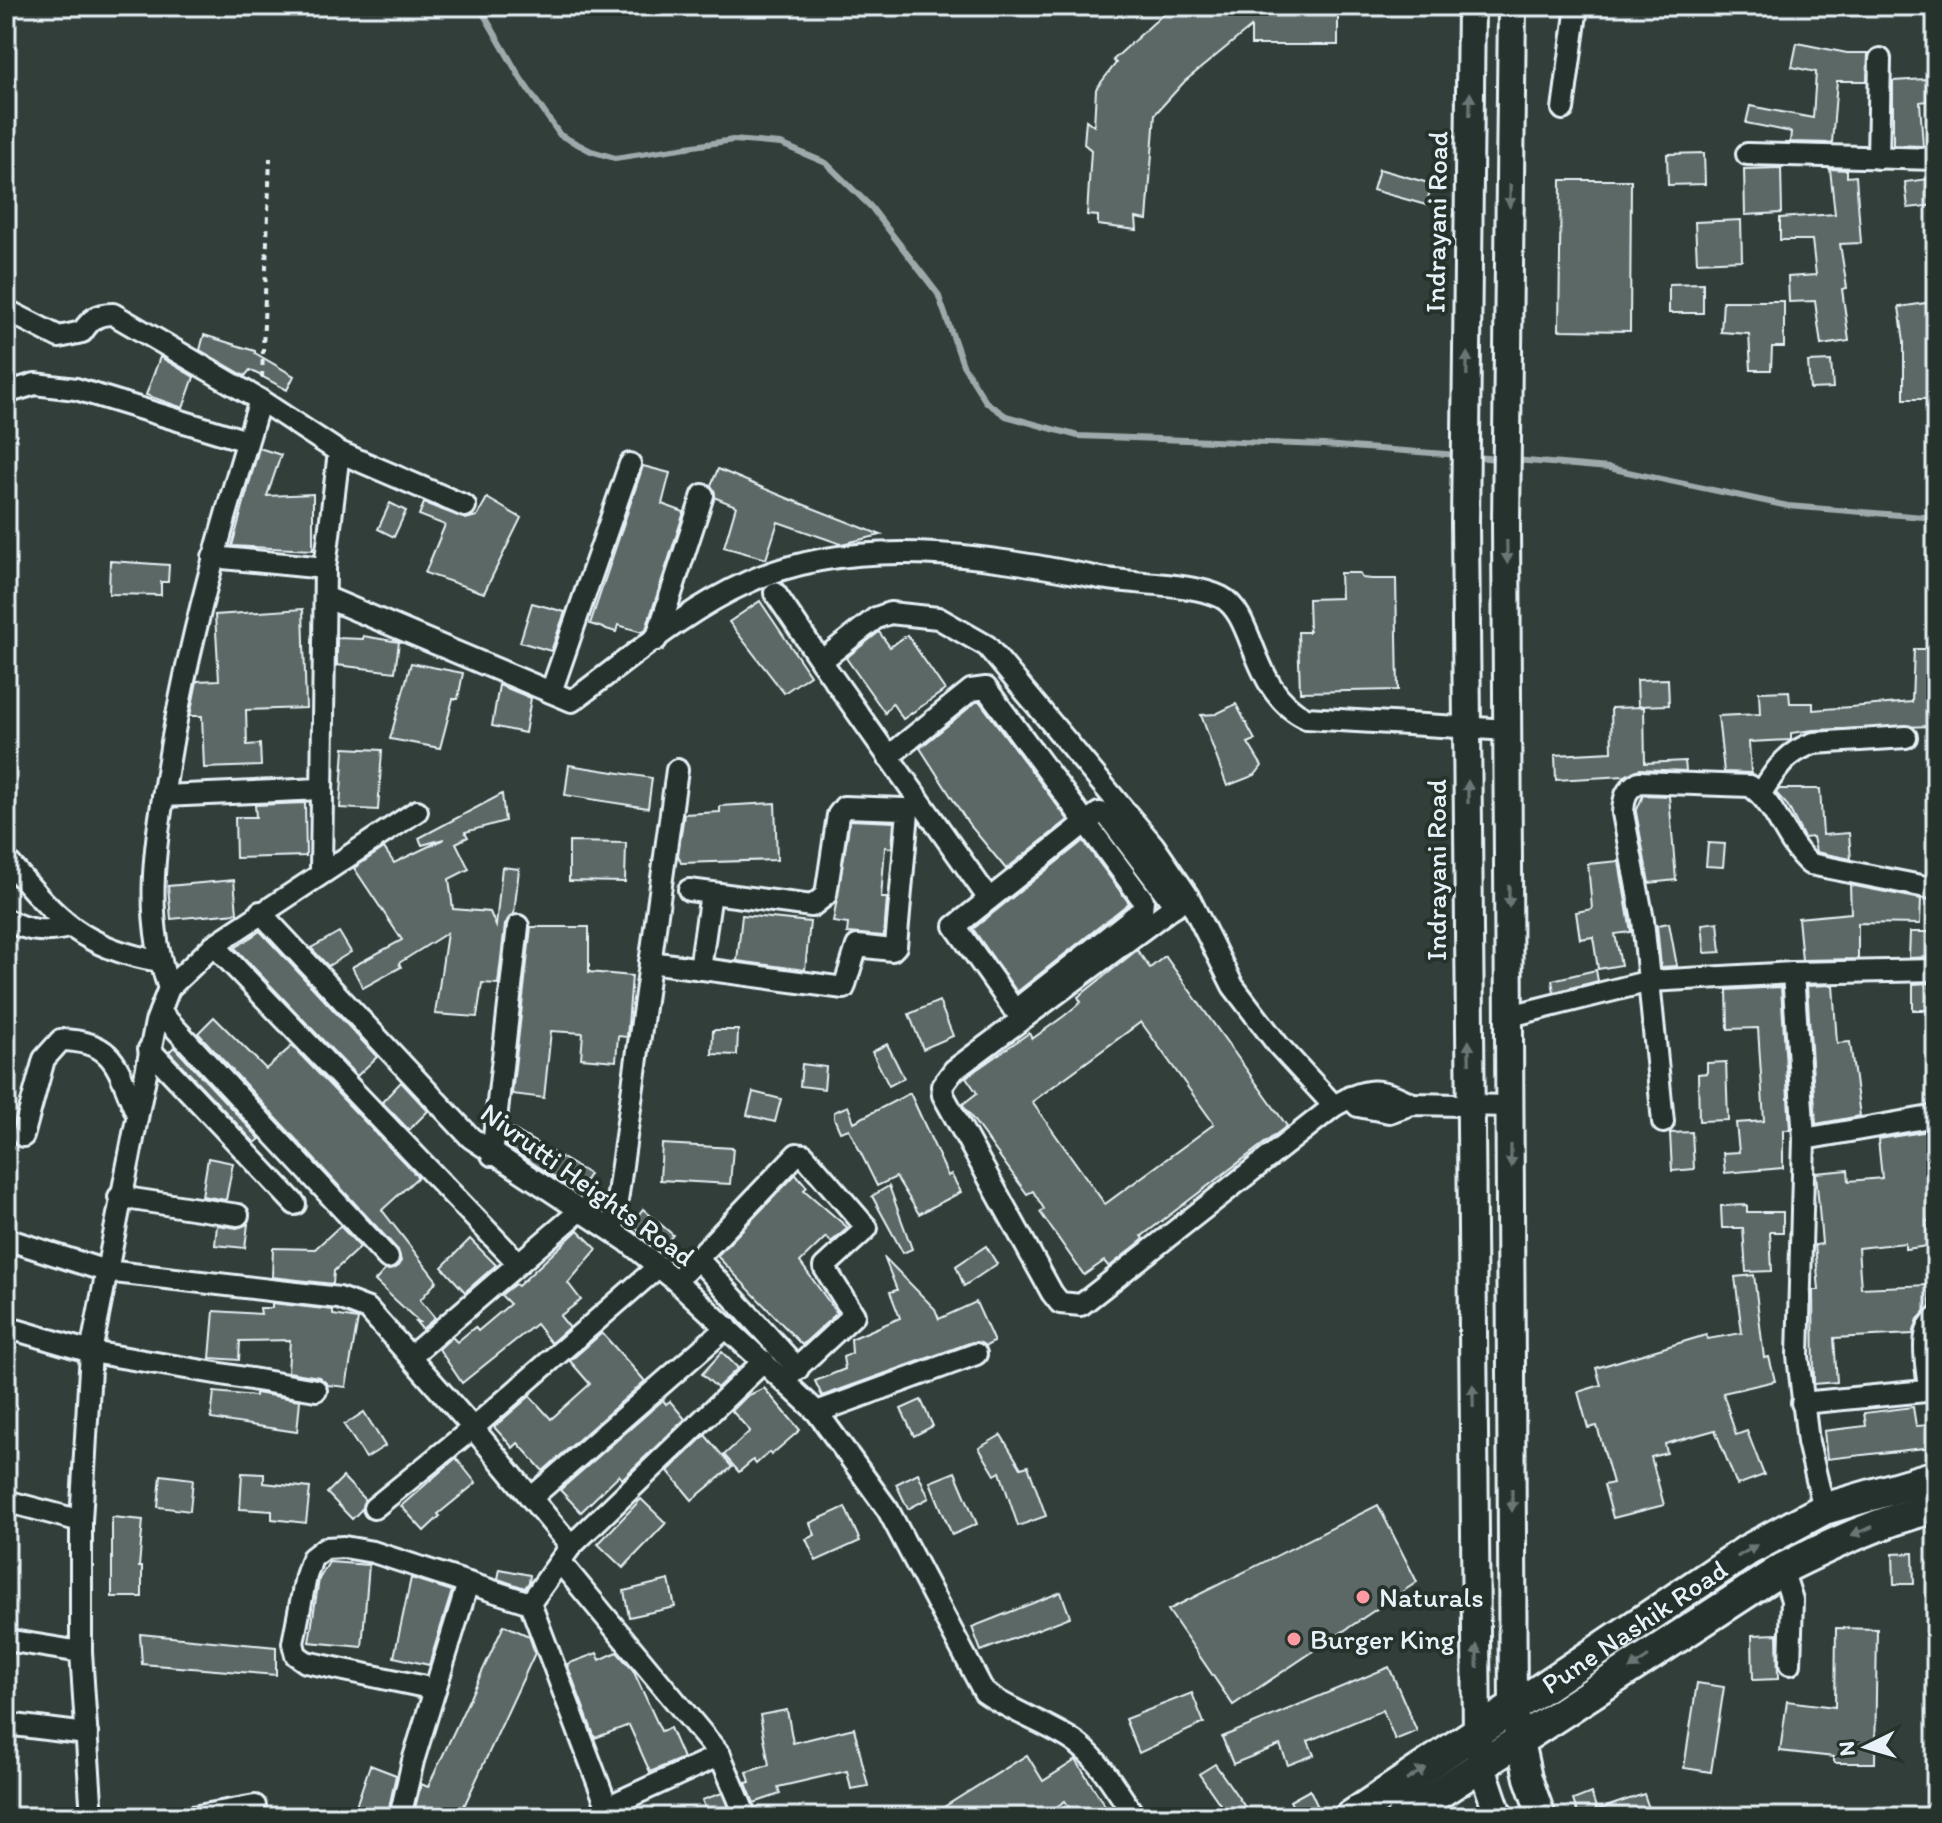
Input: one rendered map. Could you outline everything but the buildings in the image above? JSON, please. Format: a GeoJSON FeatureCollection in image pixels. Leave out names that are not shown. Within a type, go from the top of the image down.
{"type":"FeatureCollection","features":[{"type":"Feature","properties":{"kind":"highway","name":"Pune Nashik Road"},"geometry":{"type":"LineString","coordinates":[[1350,1817],[1748,1550],[1824,1509],[1936,1476]]}},
{"type":"Feature","properties":{"kind":"highway","name":"Pune Nashik Road"},"geometry":{"type":"LineString","coordinates":[[1402,1817],[1782,1569],[1840,1540],[1895,1518],[1936,1507]]}},
{"type":"Feature","properties":{"kind":"main road","name":"Indrayani Road"},"geometry":{"type":"LineString","coordinates":[[1471,6],[1465,470],[1477,1734],[1482,1767],[1499,1817]]}},
{"type":"Feature","properties":{"kind":"main road"},"geometry":{"type":"LineString","coordinates":[[1512,6],[1507,474],[1513,1710],[1542,1817]]}},
{"type":"Feature","properties":{"kind":"street"},"geometry":{"type":"LineString","coordinates":[[1563,109],[1577,6]]}},
{"type":"Feature","properties":{"kind":"street"},"geometry":{"type":"LineString","coordinates":[[1878,158],[1880,59]]}},
{"type":"Feature","properties":{"kind":"street"},"geometry":{"type":"LineString","coordinates":[[1747,154],[1936,159]]}},
{"type":"Feature","properties":{"kind":"street"},"geometry":{"type":"LineString","coordinates":[[6,310],[59,337],[82,332],[91,319],[101,314],[113,314],[260,400],[339,452],[465,506]]}},
{"type":"Feature","properties":{"kind":"street"},"geometry":{"type":"LineString","coordinates":[[6,393],[35,384],[67,387],[247,441]]}},
{"type":"Feature","properties":{"kind":"street"},"geometry":{"type":"LineString","coordinates":[[169,988],[159,961],[152,918],[151,880],[163,796],[181,687],[213,557],[260,400]]}},
{"type":"Feature","properties":{"kind":"street"},"geometry":{"type":"LineString","coordinates":[[321,871],[325,568],[339,452]]}},
{"type":"Feature","properties":{"kind":"street"},"geometry":{"type":"LineString","coordinates":[[551,692],[630,464]]}},
{"type":"Feature","properties":{"kind":"street"},"geometry":{"type":"LineString","coordinates":[[656,640],[703,495]]}},
{"type":"Feature","properties":{"kind":"street"},"geometry":{"type":"LineString","coordinates":[[325,597],[572,701],[721,596],[785,570],[857,555],[1007,560],[1124,583],[1222,597],[1236,611],[1275,696],[1306,718],[1509,730]]}},
{"type":"Feature","properties":{"kind":"street"},"geometry":{"type":"LineString","coordinates":[[213,557],[325,568]]}},
{"type":"Feature","properties":{"kind":"street"},"geometry":{"type":"LineString","coordinates":[[775,593],[989,899]]}},
{"type":"Feature","properties":{"kind":"street"},"geometry":{"type":"LineString","coordinates":[[821,661],[876,618],[890,613],[938,618],[970,634],[987,646],[1154,846],[1182,901],[1233,986],[1278,1045],[1342,1101],[1389,1112],[1412,1104],[1510,1106]]}},
{"type":"Feature","properties":{"kind":"street"},"geometry":{"type":"LineString","coordinates":[[888,757],[971,690],[982,686],[1086,822],[1143,900],[1144,907],[1016,1008],[955,930],[989,899],[1086,822],[1099,813],[1106,814],[1182,901]]}},
{"type":"Feature","properties":{"kind":"street"},"geometry":{"type":"LineString","coordinates":[[1761,793],[1779,765],[1801,747],[1814,743],[1906,737]]}},
{"type":"Feature","properties":{"kind":"street"},"geometry":{"type":"LineString","coordinates":[[613,1230],[677,770]]}},
{"type":"Feature","properties":{"kind":"street"},"geometry":{"type":"LineString","coordinates":[[1663,1122],[1643,920],[1623,813],[1624,797],[1630,787],[1639,782],[1734,783],[1750,786],[1761,793],[1797,853],[1810,864],[1936,889]]}},
{"type":"Feature","properties":{"kind":"street"},"geometry":{"type":"LineString","coordinates":[[163,796],[321,789]]}},
{"type":"Feature","properties":{"kind":"street"},"geometry":{"type":"LineString","coordinates":[[650,962],[844,988],[857,946],[892,950],[896,946],[908,812],[904,809],[844,807],[838,815],[826,895],[817,903],[806,905],[689,890]]}},
{"type":"Feature","properties":{"kind":"street"},"geometry":{"type":"LineString","coordinates":[[92,1817],[81,1652],[81,1521],[91,1352],[136,1112],[160,1012],[169,988],[214,945],[321,871],[417,811]]}},
{"type":"Feature","properties":{"kind":"street"},"geometry":{"type":"LineString","coordinates":[[6,859],[69,927],[104,948],[159,961]]}},
{"type":"Feature","properties":{"kind":"street"},"geometry":{"type":"LineString","coordinates":[[700,969],[711,893]]}},
{"type":"Feature","properties":{"kind":"street"},"geometry":{"type":"LineString","coordinates":[[1182,901],[954,1070],[942,1086],[943,1095],[1052,1293],[1060,1303],[1081,1305],[1342,1101]]}},
{"type":"Feature","properties":{"kind":"street","name":"Nivrutti Heights Road"},"geometry":{"type":"LineString","coordinates":[[260,912],[471,1138],[492,1155],[613,1230],[659,1266],[764,1361],[791,1374]]}},
{"type":"Feature","properties":{"kind":"street"},"geometry":{"type":"LineString","coordinates":[[6,920],[25,929],[49,932],[69,927]]}},
{"type":"Feature","properties":{"kind":"street"},"geometry":{"type":"LineString","coordinates":[[492,1155],[518,926]]}},
{"type":"Feature","properties":{"kind":"street"},"geometry":{"type":"LineString","coordinates":[[214,945],[518,1263]]}},
{"type":"Feature","properties":{"kind":"street"},"geometry":{"type":"LineString","coordinates":[[1510,1016],[1650,981],[1793,973],[1936,970]]}},
{"type":"Feature","properties":{"kind":"street"},"geometry":{"type":"LineString","coordinates":[[1793,973],[1804,1139],[1798,1356],[1802,1403],[1824,1509]]}},
{"type":"Feature","properties":{"kind":"street"},"geometry":{"type":"LineString","coordinates":[[160,1012],[388,1258]]}},
{"type":"Feature","properties":{"kind":"street"},"geometry":{"type":"LineString","coordinates":[[23,1136],[44,1059],[61,1040],[90,1041],[114,1062],[136,1112]]}},
{"type":"Feature","properties":{"kind":"street"},"geometry":{"type":"LineString","coordinates":[[149,1049],[295,1204]]}},
{"type":"Feature","properties":{"kind":"street"},"geometry":{"type":"LineString","coordinates":[[1804,1139],[1936,1116]]}},
{"type":"Feature","properties":{"kind":"street"},"geometry":{"type":"LineString","coordinates":[[676,1281],[797,1154],[804,1155],[867,1228],[824,1267],[854,1315],[791,1374]]}},
{"type":"Feature","properties":{"kind":"street"},"geometry":{"type":"LineString","coordinates":[[119,1197],[238,1215]]}},
{"type":"Feature","properties":{"kind":"street"},"geometry":{"type":"LineString","coordinates":[[412,1355],[582,1209]]}},
{"type":"Feature","properties":{"kind":"street"},"geometry":{"type":"LineString","coordinates":[[6,1239],[106,1271],[355,1301],[368,1309],[412,1355],[531,1498],[566,1554],[720,1755],[746,1817]]}},
{"type":"Feature","properties":{"kind":"street"},"geometry":{"type":"LineString","coordinates":[[698,1259],[791,1374],[888,1510],[984,1692],[1073,1740],[1104,1773],[1135,1817]]}},
{"type":"Feature","properties":{"kind":"street"},"geometry":{"type":"LineString","coordinates":[[374,1508],[473,1428],[659,1266]]}},
{"type":"Feature","properties":{"kind":"street"},"geometry":{"type":"LineString","coordinates":[[1802,1403],[1933,1390],[1925,1337],[1928,1326],[1936,1318]]}},
{"type":"Feature","properties":{"kind":"street"},"geometry":{"type":"LineString","coordinates":[[6,1327],[91,1352],[316,1390]]}},
{"type":"Feature","properties":{"kind":"street"},"geometry":{"type":"LineString","coordinates":[[531,1498],[727,1327]]}},
{"type":"Feature","properties":{"kind":"street"},"geometry":{"type":"LineString","coordinates":[[817,1412],[976,1354]]}},
{"type":"Feature","properties":{"kind":"street"},"geometry":{"type":"LineString","coordinates":[[530,1603],[566,1554],[764,1361]]}},
{"type":"Feature","properties":{"kind":"street"},"geometry":{"type":"LineString","coordinates":[[6,1501],[81,1521]]}},
{"type":"Feature","properties":{"kind":"street"},"geometry":{"type":"LineString","coordinates":[[435,1689],[306,1662],[296,1655],[293,1643],[312,1558],[325,1548],[344,1547],[530,1603]]}},
{"type":"Feature","properties":{"kind":"street"},"geometry":{"type":"LineString","coordinates":[[1782,1569],[1792,1600],[1790,1664]]}},
{"type":"Feature","properties":{"kind":"street"},"geometry":{"type":"LineString","coordinates":[[400,1817],[468,1583]]}},
{"type":"Feature","properties":{"kind":"street"},"geometry":{"type":"LineString","coordinates":[[530,1603],[609,1812],[720,1755]]}},
{"type":"Feature","properties":{"kind":"street"},"geometry":{"type":"LineString","coordinates":[[6,1640],[81,1652]]}},
{"type":"Feature","properties":{"kind":"street"},"geometry":{"type":"LineString","coordinates":[[6,1724],[87,1734]]}},
{"type":"Feature","properties":{"kind":"street"},"geometry":{"type":"LineString","coordinates":[[192,1817],[255,1806]]}},
{"type":"Feature","properties":{"kind":"path"},"geometry":{"type":"LineString","coordinates":[[260,400],[265,344],[270,158]]}},
{"type":"Feature","properties":{"kind":"waterway"},"geometry":{"type":"LineString","coordinates":[[479,6],[521,79],[560,135],[591,151],[615,158],[733,140],[781,144],[826,163],[871,207],[938,294],[963,365],[986,402],[1006,416],[1078,436],[1324,445],[1459,455]]}},
{"type":"Feature","properties":{"kind":"waterway"},"geometry":{"type":"LineString","coordinates":[[1474,457],[1499,459]]}},
{"type":"Feature","properties":{"kind":"waterway"},"geometry":{"type":"LineString","coordinates":[[1514,460],[1609,468],[1788,506],[1936,518]]}},
{"type":"Feature","properties":{"kind":"place","name":"Naturals"},"geometry":{"type":"Point","coordinates":[1363,1597]}},
{"type":"Feature","properties":{"kind":"place","name":"Burger King"},"geometry":{"type":"Point","coordinates":[1294,1639]}}]}
